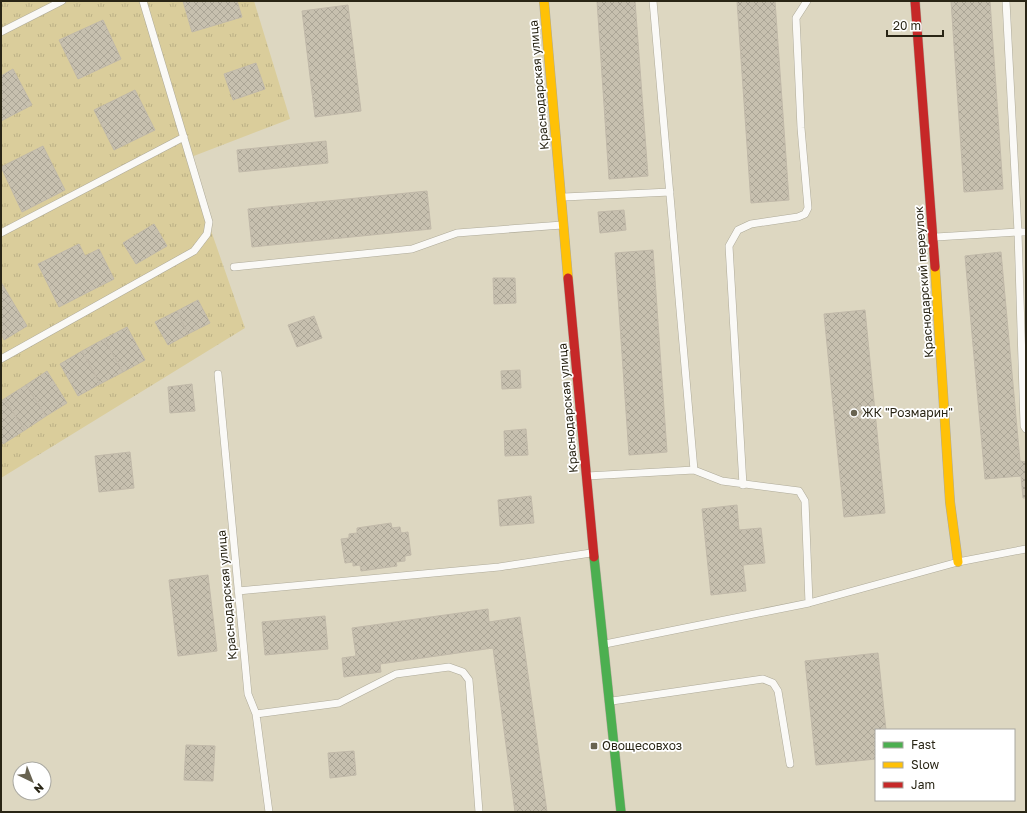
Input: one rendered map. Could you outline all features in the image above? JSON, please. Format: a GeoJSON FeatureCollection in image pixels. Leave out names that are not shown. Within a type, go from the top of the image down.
{"type":"FeatureCollection","features":[{"type":"Feature","properties":{"kind":"main road","name":"Краснодарская улица"},"geometry":{"type":"LineString","coordinates":[[544,1],[593,553],[621,812]]}},
{"type":"Feature","properties":{"kind":"main road","name":"Краснодарский переулок"},"geometry":{"type":"LineString","coordinates":[[915,1],[933,237],[950,502],[958,562]]}},
{"type":"Feature","properties":{"kind":"lane"},"geometry":{"type":"LineString","coordinates":[[1,32],[62,1]]}},
{"type":"Feature","properties":{"kind":"lane"},"geometry":{"type":"LineString","coordinates":[[1,359],[194,252],[206,234],[209,222],[143,1]]}},
{"type":"Feature","properties":{"kind":"lane"},"geometry":{"type":"LineString","coordinates":[[653,1],[694,470]]}},
{"type":"Feature","properties":{"kind":"lane"},"geometry":{"type":"LineString","coordinates":[[743,485],[729,246],[738,230],[751,224],[798,217],[805,214],[808,208],[801,128],[796,18],[807,1]]}},
{"type":"Feature","properties":{"kind":"lane"},"geometry":{"type":"LineString","coordinates":[[1006,1],[1018,232],[1024,426],[1026,429]]}},
{"type":"Feature","properties":{"kind":"lane"},"geometry":{"type":"LineString","coordinates":[[1,233],[184,137]]}},
{"type":"Feature","properties":{"kind":"lane"},"geometry":{"type":"LineString","coordinates":[[561,197],[670,192]]}},
{"type":"Feature","properties":{"kind":"lane"},"geometry":{"type":"LineString","coordinates":[[234,267],[412,249],[457,233],[564,224]]}},
{"type":"Feature","properties":{"kind":"lane"},"geometry":{"type":"LineString","coordinates":[[933,237],[1026,232]]}},
{"type":"Feature","properties":{"kind":"lane","name":"Краснодарская улица"},"geometry":{"type":"LineString","coordinates":[[218,374],[248,694],[256,714],[269,812]]}},
{"type":"Feature","properties":{"kind":"lane"},"geometry":{"type":"LineString","coordinates":[[586,476],[694,470],[722,481],[743,485],[799,491],[805,501],[809,603]]}},
{"type":"Feature","properties":{"kind":"lane"},"geometry":{"type":"LineString","coordinates":[[603,644],[809,603],[958,562],[1026,549]]}},
{"type":"Feature","properties":{"kind":"lane"},"geometry":{"type":"LineString","coordinates":[[238,591],[500,567],[593,553]]}},
{"type":"Feature","properties":{"kind":"lane"},"geometry":{"type":"LineString","coordinates":[[256,714],[339,703],[396,674],[449,667],[463,672],[469,680],[479,812]]}},
{"type":"Feature","properties":{"kind":"lane"},"geometry":{"type":"LineString","coordinates":[[610,702],[763,679],[773,683],[778,691],[790,764]]}},
{"type":"Feature","properties":{"kind":"green space"},"geometry":{"type":"Polygon","coordinates":[[[1,1],[254,1],[290,119],[186,159],[245,328],[1,478],[1,1]]]}},
{"type":"Feature","properties":{"kind":"building"},"geometry":{"type":"Polygon","coordinates":[[[183,1],[237,1],[242,17],[192,32],[183,1]]]}},
{"type":"Feature","properties":{"kind":"building"},"geometry":{"type":"Polygon","coordinates":[[[597,1],[635,1],[648,176],[609,179],[597,1]]]}},
{"type":"Feature","properties":{"kind":"building"},"geometry":{"type":"Polygon","coordinates":[[[737,1],[775,1],[789,200],[751,203],[737,1]]]}},
{"type":"Feature","properties":{"kind":"building"},"geometry":{"type":"Polygon","coordinates":[[[951,1],[990,1],[1003,189],[964,192],[951,1]]]}},
{"type":"Feature","properties":{"kind":"building"},"geometry":{"type":"Polygon","coordinates":[[[348,5],[361,111],[315,117],[302,11],[348,5]]]}},
{"type":"Feature","properties":{"kind":"building"},"geometry":{"type":"Polygon","coordinates":[[[103,20],[121,59],[78,79],[59,40],[103,20]]]}},
{"type":"Feature","properties":{"kind":"building"},"geometry":{"type":"Polygon","coordinates":[[[256,63],[265,89],[233,100],[224,74],[256,63]]]}},
{"type":"Feature","properties":{"kind":"building"},"geometry":{"type":"Polygon","coordinates":[[[13,69],[32,105],[1,121],[1,76],[13,69]]]}},
{"type":"Feature","properties":{"kind":"building"},"geometry":{"type":"Polygon","coordinates":[[[135,90],[155,130],[114,150],[94,110],[135,90]]]}},
{"type":"Feature","properties":{"kind":"building"},"geometry":{"type":"Polygon","coordinates":[[[326,141],[328,163],[239,172],[237,150],[326,141]]]}},
{"type":"Feature","properties":{"kind":"building"},"geometry":{"type":"Polygon","coordinates":[[[43,146],[65,190],[22,212],[1,167],[43,146]]]}},
{"type":"Feature","properties":{"kind":"building"},"geometry":{"type":"Polygon","coordinates":[[[427,191],[431,229],[252,247],[248,209],[427,191]]]}},
{"type":"Feature","properties":{"kind":"building"},"geometry":{"type":"Polygon","coordinates":[[[624,210],[626,230],[600,233],[598,212],[624,210]]]}},
{"type":"Feature","properties":{"kind":"building"},"geometry":{"type":"Polygon","coordinates":[[[154,224],[167,246],[136,264],[123,243],[154,224]]]}},
{"type":"Feature","properties":{"kind":"building"},"geometry":{"type":"Polygon","coordinates":[[[79,244],[85,256],[99,249],[114,279],[59,307],[38,264],[79,244]]]}},
{"type":"Feature","properties":{"kind":"building"},"geometry":{"type":"Polygon","coordinates":[[[653,250],[667,452],[629,455],[615,253],[653,250]]]}},
{"type":"Feature","properties":{"kind":"building"},"geometry":{"type":"Polygon","coordinates":[[[1001,252],[1020,461],[1026,462],[1026,498],[1023,498],[1021,476],[985,479],[965,256],[1001,252]]]}},
{"type":"Feature","properties":{"kind":"building"},"geometry":{"type":"Polygon","coordinates":[[[493,278],[515,278],[516,303],[494,304],[493,278]]]}},
{"type":"Feature","properties":{"kind":"building"},"geometry":{"type":"Polygon","coordinates":[[[1,282],[27,326],[4,340],[1,334],[1,282]]]}},
{"type":"Feature","properties":{"kind":"building"},"geometry":{"type":"Polygon","coordinates":[[[198,300],[210,323],[188,334],[177,311],[198,300]]]}},
{"type":"Feature","properties":{"kind":"building","name":"ЖК \"Розмарин\""},"geometry":{"type":"Polygon","coordinates":[[[865,310],[885,513],[844,517],[824,314],[865,310]]]}},
{"type":"Feature","properties":{"kind":"building"},"geometry":{"type":"Polygon","coordinates":[[[177,311],[188,334],[168,345],[155,322],[177,311]]]}},
{"type":"Feature","properties":{"kind":"building"},"geometry":{"type":"Polygon","coordinates":[[[314,316],[322,338],[297,347],[288,325],[314,316]]]}},
{"type":"Feature","properties":{"kind":"building"},"geometry":{"type":"Polygon","coordinates":[[[127,327],[145,360],[123,372],[104,339],[127,327]]]}},
{"type":"Feature","properties":{"kind":"building"},"geometry":{"type":"Polygon","coordinates":[[[104,339],[123,372],[100,384],[82,351],[104,339]]]}},
{"type":"Feature","properties":{"kind":"building"},"geometry":{"type":"Polygon","coordinates":[[[82,351],[100,384],[78,396],[60,364],[82,351]]]}},
{"type":"Feature","properties":{"kind":"building"},"geometry":{"type":"Polygon","coordinates":[[[520,370],[521,388],[502,389],[501,371],[520,370]]]}},
{"type":"Feature","properties":{"kind":"building"},"geometry":{"type":"Polygon","coordinates":[[[47,371],[67,403],[46,416],[26,385],[47,371]]]}},
{"type":"Feature","properties":{"kind":"building"},"geometry":{"type":"Polygon","coordinates":[[[192,384],[195,411],[170,413],[168,387],[192,384]]]}},
{"type":"Feature","properties":{"kind":"building"},"geometry":{"type":"Polygon","coordinates":[[[26,385],[46,416],[25,430],[4,399],[26,385]]]}},
{"type":"Feature","properties":{"kind":"building"},"geometry":{"type":"Polygon","coordinates":[[[4,399],[25,430],[3,444],[1,441],[1,401],[4,399]]]}},
{"type":"Feature","properties":{"kind":"building"},"geometry":{"type":"Polygon","coordinates":[[[526,429],[528,455],[505,456],[504,431],[526,429]]]}},
{"type":"Feature","properties":{"kind":"building"},"geometry":{"type":"Polygon","coordinates":[[[130,452],[134,488],[99,492],[95,456],[130,452]]]}},
{"type":"Feature","properties":{"kind":"building"},"geometry":{"type":"Polygon","coordinates":[[[531,496],[534,523],[500,526],[498,500],[531,496]]]}},
{"type":"Feature","properties":{"kind":"building"},"geometry":{"type":"Polygon","coordinates":[[[737,505],[739,530],[761,528],[765,563],[743,565],[746,591],[711,595],[702,509],[737,505]]]}},
{"type":"Feature","properties":{"kind":"building"},"geometry":{"type":"Polygon","coordinates":[[[391,523],[392,528],[400,527],[401,533],[408,532],[411,555],[405,556],[405,561],[396,562],[397,566],[361,571],[360,565],[353,566],[353,562],[345,563],[341,539],[349,538],[349,534],[357,533],[357,528],[391,523]]]}},
{"type":"Feature","properties":{"kind":"building"},"geometry":{"type":"Polygon","coordinates":[[[208,575],[217,651],[178,656],[169,580],[208,575]]]}},
{"type":"Feature","properties":{"kind":"building"},"geometry":{"type":"Polygon","coordinates":[[[488,609],[489,622],[520,617],[547,812],[515,812],[493,648],[380,664],[381,672],[344,677],[342,658],[356,656],[352,628],[488,609]]]}},
{"type":"Feature","properties":{"kind":"building"},"geometry":{"type":"Polygon","coordinates":[[[325,616],[328,649],[265,655],[262,622],[325,616]]]}},
{"type":"Feature","properties":{"kind":"building"},"geometry":{"type":"Polygon","coordinates":[[[878,653],[886,729],[875,729],[875,759],[816,765],[805,661],[878,653]]]}},
{"type":"Feature","properties":{"kind":"building"},"geometry":{"type":"Polygon","coordinates":[[[186,745],[215,746],[213,781],[184,780],[186,745]]]}},
{"type":"Feature","properties":{"kind":"building"},"geometry":{"type":"Polygon","coordinates":[[[354,751],[356,775],[330,778],[328,753],[354,751]]]}},
{"type":"Feature","properties":{"kind":"traffic: fast"},"geometry":{"type":"LineString","coordinates":[[594,557],[621,812]]}},
{"type":"Feature","properties":{"kind":"traffic: slow"},"geometry":{"type":"LineString","coordinates":[[544,1],[568,278]]}},
{"type":"Feature","properties":{"kind":"traffic: slow"},"geometry":{"type":"LineString","coordinates":[[935,267],[950,502],[958,562]]}},
{"type":"Feature","properties":{"kind":"traffic: jam"},"geometry":{"type":"LineString","coordinates":[[915,1],[935,267]]}},
{"type":"Feature","properties":{"kind":"traffic: jam"},"geometry":{"type":"LineString","coordinates":[[568,278],[594,557]]}},
{"type":"Feature","properties":{"kind":"place","name":"ЖК \"Розмарин\""},"geometry":{"type":"Point","coordinates":[854,413]}},
{"type":"Feature","properties":{"kind":"place","name":"Овощесовхоз"},"geometry":{"type":"Point","coordinates":[594,746]}}]}
